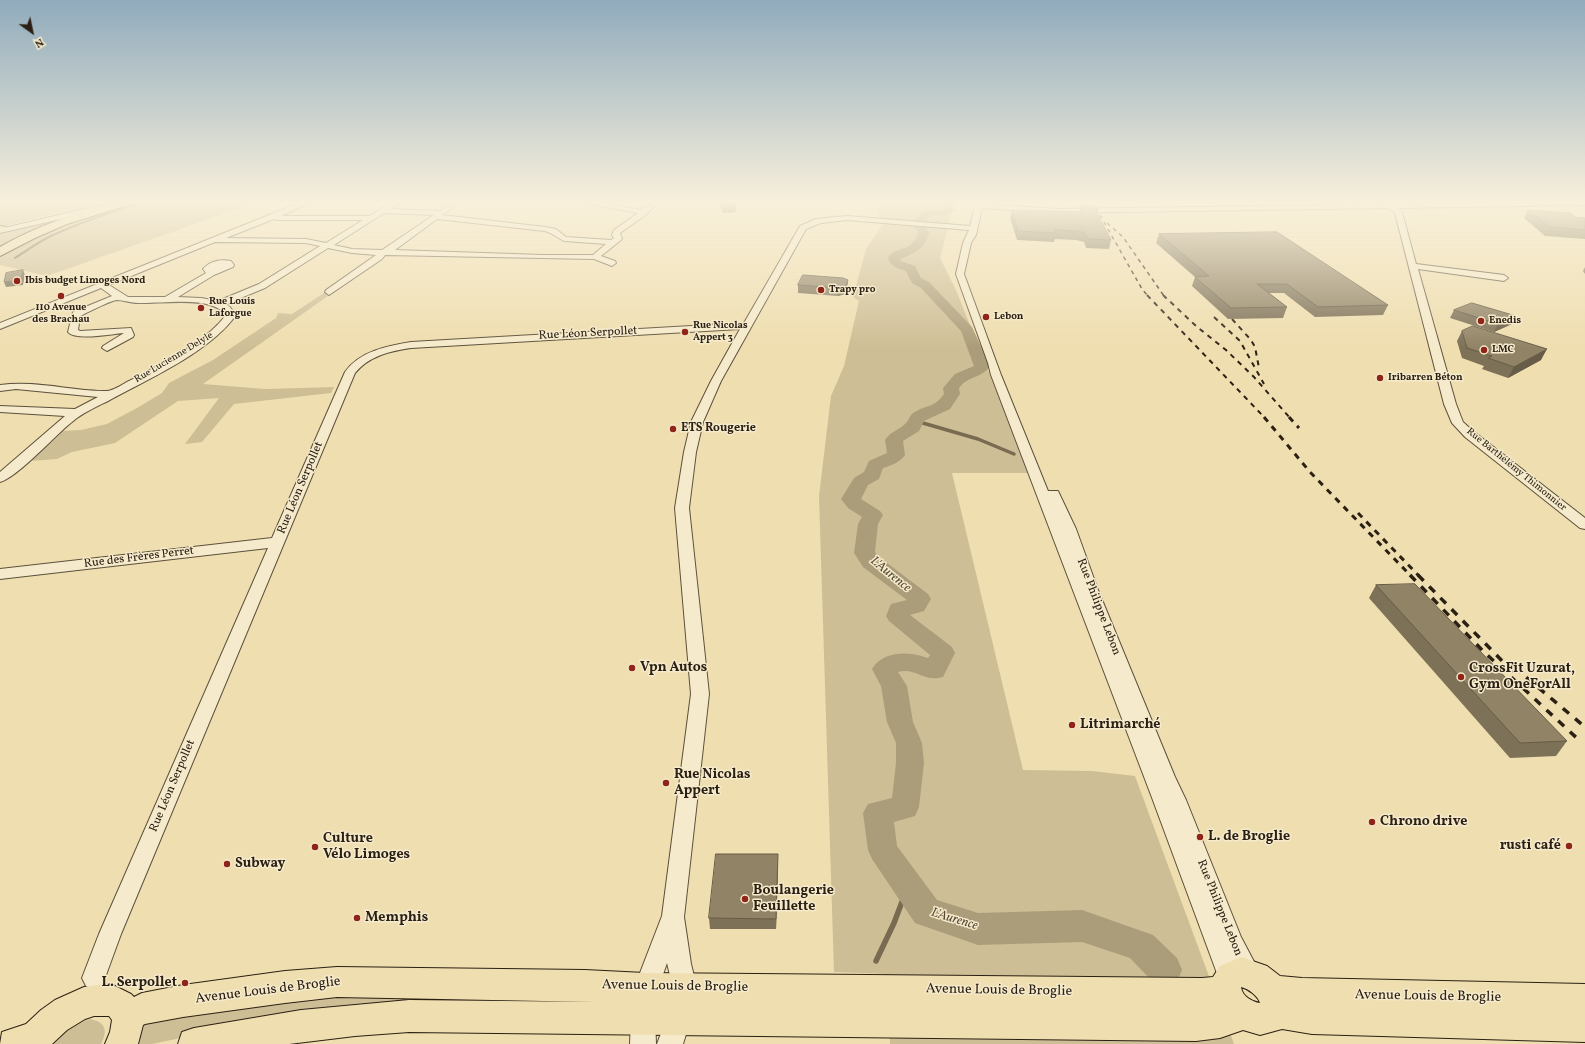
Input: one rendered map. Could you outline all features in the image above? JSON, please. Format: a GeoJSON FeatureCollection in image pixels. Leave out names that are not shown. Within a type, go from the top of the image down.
{"type":"FeatureCollection","features":[{"type":"Feature","properties":{"kind":"main road"},"geometry":{"type":"LineString","coordinates":[[1261,980],[1274,1001],[1272,1017],[1259,1020],[1237,989],[1261,980]]}},
{"type":"Feature","properties":{"kind":"main road","name":"Avenue Louis de Broglie"},"geometry":{"type":"LineString","coordinates":[[124,1030],[142,1009],[285,986],[337,982],[644,1017],[674,1031],[1214,1024],[1234,1019],[1237,989],[1202,994],[685,988],[644,1017],[408,1016],[358,1018],[247,1033],[194,1044]]}},
{"type":"Feature","properties":{"kind":"main road"},"geometry":{"type":"LineString","coordinates":[[27,1042],[61,1015],[86,1002],[99,989],[123,1006],[124,1030]]}},
{"type":"Feature","properties":{"kind":"main road","name":"Avenue Louis de Broglie"},"geometry":{"type":"LineString","coordinates":[[1274,1001],[1302,994],[1585,1000]]}},
{"type":"Feature","properties":{"kind":"main road","name":"Avenue Louis de Broglie"},"geometry":{"type":"LineString","coordinates":[[1274,1001],[1312,1018],[1585,1026]]}},
{"type":"Feature","properties":{"kind":"street"},"geometry":{"type":"LineString","coordinates":[[0,326],[188,250]]}},
{"type":"Feature","properties":{"kind":"street"},"geometry":{"type":"LineString","coordinates":[[101,285],[127,300],[197,301],[219,304],[262,286],[322,250]]}},
{"type":"Feature","properties":{"kind":"street"},"geometry":{"type":"LineString","coordinates":[[346,250],[382,253],[595,257],[612,263]]}},
{"type":"Feature","properties":{"kind":"street"},"geometry":{"type":"LineString","coordinates":[[329,292],[379,258],[382,253],[389,250]]}},
{"type":"Feature","properties":{"kind":"street"},"geometry":{"type":"LineString","coordinates":[[595,257],[604,250]]}},
{"type":"Feature","properties":{"kind":"street"},"geometry":{"type":"LineString","coordinates":[[644,1017],[673,916],[700,694],[682,508],[690,452],[697,422],[716,381],[791,250]]}},
{"type":"Feature","properties":{"kind":"street","name":"Rue Philippe Lebon"},"geometry":{"type":"LineString","coordinates":[[965,250],[960,274],[993,363],[996,375],[1237,989]]}},
{"type":"Feature","properties":{"kind":"street","name":"Rue Barthélémy Thimonnier"},"geometry":{"type":"LineString","coordinates":[[1408,250],[1452,408],[1458,423],[1483,446],[1585,525]]}},
{"type":"Feature","properties":{"kind":"street"},"geometry":{"type":"LineString","coordinates":[[1413,266],[1504,278]]}},
{"type":"Feature","properties":{"kind":"street"},"geometry":{"type":"LineString","coordinates":[[166,300],[211,272]]}},
{"type":"Feature","properties":{"kind":"street"},"geometry":{"type":"LineString","coordinates":[[107,348],[129,335],[128,330],[79,334],[72,332],[76,314],[119,296]]}},
{"type":"Feature","properties":{"kind":"street","name":"Rue Lucienne Delyle"},"geometry":{"type":"LineString","coordinates":[[0,478],[14,468],[60,426],[78,413],[156,370],[220,329],[228,322],[230,315],[226,307],[219,304]]}},
{"type":"Feature","properties":{"kind":"street","name":"Rue Léon Serpollet"},"geometry":{"type":"LineString","coordinates":[[99,989],[110,934],[350,372],[354,367],[366,358],[392,349],[411,345],[748,326]]}},
{"type":"Feature","properties":{"kind":"street"},"geometry":{"type":"LineString","coordinates":[[0,388],[16,386],[109,395]]}},
{"type":"Feature","properties":{"kind":"street"},"geometry":{"type":"LineString","coordinates":[[0,409],[78,413]]}},
{"type":"Feature","properties":{"kind":"street"},"geometry":{"type":"LineString","coordinates":[[1564,509],[1585,511]]}},
{"type":"Feature","properties":{"kind":"street","name":"Rue des Frères Perret"},"geometry":{"type":"LineString","coordinates":[[0,574],[278,542]]}},
{"type":"Feature","properties":{"kind":"street"},"geometry":{"type":"LineString","coordinates":[[673,916],[679,964],[685,988],[674,1031]]}},
{"type":"Feature","properties":{"kind":"shaded area"},"geometry":{"type":"Polygon","coordinates":[[[0,250],[122,250],[47,276],[0,265],[0,250]]]}},
{"type":"Feature","properties":{"kind":"shaded area"},"geometry":{"type":"Polygon","coordinates":[[[866,250],[942,250],[940,258],[956,290],[1029,473],[952,473],[1023,770],[1092,771],[1135,776],[1234,1044],[890,1044],[885,974],[834,972],[819,496],[831,396],[844,366],[859,301],[853,297],[866,250]]]}},
{"type":"Feature","properties":{"kind":"shaded area"},"geometry":{"type":"Polygon","coordinates":[[[327,291],[335,291],[203,384],[265,389],[334,387],[331,393],[234,404],[202,442],[185,444],[219,398],[178,401],[115,443],[72,452],[57,459],[29,461],[60,431],[81,430],[107,424],[162,393],[169,383],[213,360],[276,318],[278,313],[292,314],[327,291]]]}},
{"type":"Feature","properties":{"kind":"shaded area"},"geometry":{"type":"Polygon","coordinates":[[[266,995],[429,997],[426,1003],[242,1025],[152,1044],[134,1044],[142,1025],[208,1007],[266,995]]]}},
{"type":"Feature","properties":{"kind":"shaded area"},"geometry":{"type":"Polygon","coordinates":[[[90,1019],[99,1022],[104,1028],[105,1031],[101,1044],[50,1044],[68,1028],[79,1022],[90,1019]]]}},
{"type":"Feature","properties":{"kind":"building"},"geometry":{"type":"Polygon","coordinates":[[[1178,250],[1304,250],[1388,305],[1318,307],[1287,284],[1257,284],[1287,307],[1231,308],[1195,277],[1209,276],[1178,250]]]}},
{"type":"Feature","properties":{"kind":"building"},"geometry":{"type":"Polygon","coordinates":[[[23,270],[21,280],[4,282],[6,273],[23,270]]]}},
{"type":"Feature","properties":{"kind":"building"},"geometry":{"type":"Polygon","coordinates":[[[803,275],[843,278],[848,280],[845,287],[839,288],[798,285],[803,275]]]}},
{"type":"Feature","properties":{"kind":"building"},"geometry":{"type":"Polygon","coordinates":[[[1472,303],[1516,316],[1498,324],[1454,310],[1472,303]]]}},
{"type":"Feature","properties":{"kind":"building"},"geometry":{"type":"Polygon","coordinates":[[[1473,326],[1547,349],[1514,367],[1488,358],[1492,356],[1467,348],[1462,331],[1473,326]]]}},
{"type":"Feature","properties":{"kind":"building"},"geometry":{"type":"Polygon","coordinates":[[[1415,584],[1567,741],[1520,743],[1376,585],[1415,584]]]}},
{"type":"Feature","properties":{"kind":"building","name":"Boulangerie Feuillette"},"geometry":{"type":"Polygon","coordinates":[[[716,854],[778,854],[776,919],[709,918],[716,854]]]}},
{"type":"Feature","properties":{"kind":"waterway"},"geometry":{"type":"LineString","coordinates":[[15,258],[28,250]]}},
{"type":"Feature","properties":{"kind":"waterway","name":"L'Aurence"},"geometry":{"type":"LineString","coordinates":[[912,250],[894,257],[895,263],[911,269],[916,280],[925,285],[967,330],[982,366],[978,371],[962,376],[958,380],[951,388],[952,394],[944,406],[917,418],[913,427],[900,434],[894,440],[896,455],[891,459],[875,465],[872,475],[861,482],[851,499],[855,504],[873,515],[868,524],[864,553],[871,562],[920,599],[916,606],[899,609],[897,616],[943,653],[934,671],[916,663],[896,662],[884,669],[894,686],[900,722],[909,743],[910,763],[905,807],[878,813],[883,850],[926,912],[978,929],[1082,926],[1141,946],[1165,970]]}},
{"type":"Feature","properties":{"kind":"waterway"},"geometry":{"type":"LineString","coordinates":[[916,421],[978,439],[1014,454]]}},
{"type":"Feature","properties":{"kind":"waterway"},"geometry":{"type":"LineString","coordinates":[[876,961],[894,923],[908,886]]}},
{"type":"Feature","properties":{"kind":"railway"},"geometry":{"type":"LineString","coordinates":[[1120,250],[1142,289],[1148,296]]}},
{"type":"Feature","properties":{"kind":"railway"},"geometry":{"type":"LineString","coordinates":[[1132,250],[1164,296]]}},
{"type":"Feature","properties":{"kind":"railway"},"geometry":{"type":"LineString","coordinates":[[1147,295],[1265,418]]}},
{"type":"Feature","properties":{"kind":"railway"},"geometry":{"type":"LineString","coordinates":[[1164,296],[1196,326],[1226,350],[1254,377],[1290,418]]}},
{"type":"Feature","properties":{"kind":"railway"},"geometry":{"type":"LineString","coordinates":[[1214,317],[1240,341],[1264,384]]}},
{"type":"Feature","properties":{"kind":"railway"},"geometry":{"type":"LineString","coordinates":[[1232,319],[1251,340],[1255,347],[1259,368]]}},
{"type":"Feature","properties":{"kind":"railway"},"geometry":{"type":"LineString","coordinates":[[1264,417],[1310,472],[1411,576]]}},
{"type":"Feature","properties":{"kind":"railway"},"geometry":{"type":"LineString","coordinates":[[1289,417],[1299,428]]}},
{"type":"Feature","properties":{"kind":"railway"},"geometry":{"type":"LineString","coordinates":[[1358,513],[1419,576]]}},
{"type":"Feature","properties":{"kind":"railway"},"geometry":{"type":"LineString","coordinates":[[1410,575],[1483,651],[1580,741]]}},
{"type":"Feature","properties":{"kind":"railway"},"geometry":{"type":"LineString","coordinates":[[1418,575],[1517,676]]}},
{"type":"Feature","properties":{"kind":"railway"},"geometry":{"type":"LineString","coordinates":[[1514,667],[1585,727]]}},
{"type":"Feature","properties":{"kind":"place","name":"Ibis budget Limoges Nord"},"geometry":{"type":"Point","coordinates":[17,281]}},
{"type":"Feature","properties":{"kind":"place","name":"Trapy pro"},"geometry":{"type":"Point","coordinates":[821,290]}},
{"type":"Feature","properties":{"kind":"place","name":"110 Avenue des Brachau"},"geometry":{"type":"Point","coordinates":[61,296]}},
{"type":"Feature","properties":{"kind":"place","name":"Rue Louis Laforgue"},"geometry":{"type":"Point","coordinates":[201,308]}},
{"type":"Feature","properties":{"kind":"place","name":"Lebon"},"geometry":{"type":"Point","coordinates":[986,317]}},
{"type":"Feature","properties":{"kind":"place","name":"Enedis"},"geometry":{"type":"Point","coordinates":[1481,321]}},
{"type":"Feature","properties":{"kind":"place","name":"Rue Nicolas Appert 3"},"geometry":{"type":"Point","coordinates":[685,332]}},
{"type":"Feature","properties":{"kind":"place","name":"LMC"},"geometry":{"type":"Point","coordinates":[1484,350]}},
{"type":"Feature","properties":{"kind":"place","name":"Iribarren Béton"},"geometry":{"type":"Point","coordinates":[1380,378]}},
{"type":"Feature","properties":{"kind":"place","name":"ETS Rougerie"},"geometry":{"type":"Point","coordinates":[673,429]}},
{"type":"Feature","properties":{"kind":"place","name":"Vpn Autos"},"geometry":{"type":"Point","coordinates":[632,668]}},
{"type":"Feature","properties":{"kind":"place","name":"CrossFit Uzurat, Gym OneForAll"},"geometry":{"type":"Point","coordinates":[1461,677]}},
{"type":"Feature","properties":{"kind":"place","name":"Litrimarché"},"geometry":{"type":"Point","coordinates":[1072,725]}},
{"type":"Feature","properties":{"kind":"place","name":"Rue Nicolas Appert"},"geometry":{"type":"Point","coordinates":[666,783]}},
{"type":"Feature","properties":{"kind":"place","name":"Chrono drive"},"geometry":{"type":"Point","coordinates":[1372,822]}},
{"type":"Feature","properties":{"kind":"place","name":"L. de Broglie"},"geometry":{"type":"Point","coordinates":[1200,837]}},
{"type":"Feature","properties":{"kind":"place","name":"rusti café"},"geometry":{"type":"Point","coordinates":[1569,846]}},
{"type":"Feature","properties":{"kind":"place","name":"Culture Vélo Limoges"},"geometry":{"type":"Point","coordinates":[315,847]}},
{"type":"Feature","properties":{"kind":"place","name":"Subway"},"geometry":{"type":"Point","coordinates":[227,864]}},
{"type":"Feature","properties":{"kind":"place","name":"Boulangerie Feuillette"},"geometry":{"type":"Point","coordinates":[745,899]}},
{"type":"Feature","properties":{"kind":"place","name":"Memphis"},"geometry":{"type":"Point","coordinates":[357,918]}},
{"type":"Feature","properties":{"kind":"place","name":"L. Serpollet"},"geometry":{"type":"Point","coordinates":[185,983]}}]}
